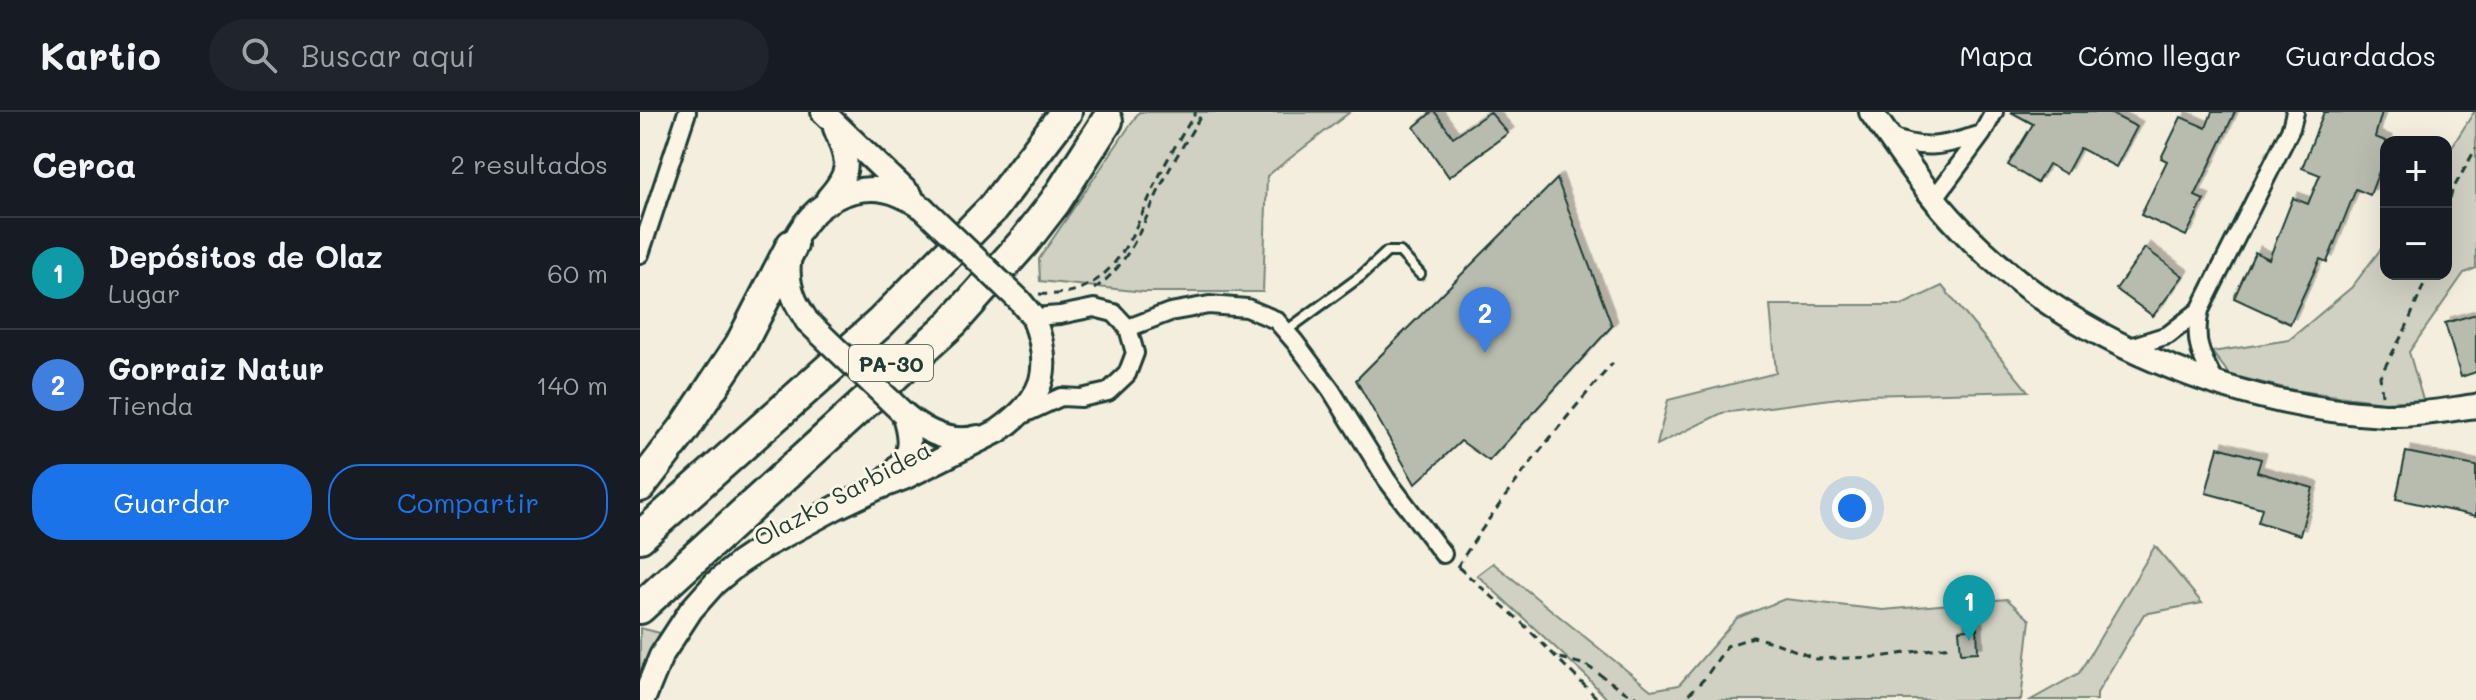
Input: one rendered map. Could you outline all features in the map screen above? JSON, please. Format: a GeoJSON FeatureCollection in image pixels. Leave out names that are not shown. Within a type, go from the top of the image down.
{"type":"FeatureCollection","features":[{"type":"Feature","properties":{"kind":"highway","name":"PA-30"},"geometry":{"type":"LineString","coordinates":[[640,537],[880,323],[993,208],[1066,112]]}},
{"type":"Feature","properties":{"kind":"highway","name":"PA-30"},"geometry":{"type":"LineString","coordinates":[[640,586],[956,303],[1023,232],[1110,116]]}},
{"type":"Feature","properties":{"kind":"highway"},"geometry":{"type":"LineString","coordinates":[[640,608],[953,322],[1055,202],[1110,116]]}},
{"type":"Feature","properties":{"kind":"highway"},"geometry":{"type":"LineString","coordinates":[[640,486],[684,429],[741,344],[792,245]]}},
{"type":"Feature","properties":{"kind":"street"},"geometry":{"type":"LineString","coordinates":[[640,254],[687,112]]}},
{"type":"Feature","properties":{"kind":"street"},"geometry":{"type":"LineString","coordinates":[[1871,112],[1934,199],[1961,230],[2021,284],[2127,348],[2217,385],[2307,407],[2388,415],[2476,406]]}},
{"type":"Feature","properties":{"kind":"street"},"geometry":{"type":"LineString","coordinates":[[1934,199],[1982,134],[1994,112]]}},
{"type":"Feature","properties":{"kind":"street"},"geometry":{"type":"LineString","coordinates":[[2217,385],[2199,350],[2196,329],[2200,310],[2291,128],[2295,112]]}},
{"type":"Feature","properties":{"kind":"street"},"geometry":{"type":"LineString","coordinates":[[827,116],[845,153],[844,179],[805,221],[792,245],[788,272],[793,298],[807,321],[921,428],[945,438],[972,439],[998,431]]}},
{"type":"Feature","properties":{"kind":"street"},"geometry":{"type":"LineString","coordinates":[[827,116],[1033,317],[1043,342],[1044,369],[1036,394],[1020,416]]}},
{"type":"Feature","properties":{"kind":"street"},"geometry":{"type":"LineString","coordinates":[[1889,137],[1911,146],[1945,145],[1982,134]]}},
{"type":"Feature","properties":{"kind":"street"},"geometry":{"type":"LineString","coordinates":[[824,203],[848,191],[875,189],[901,194],[923,208]]}},
{"type":"Feature","properties":{"kind":"street"},"geometry":{"type":"LineString","coordinates":[[1128,328],[1170,312],[1209,305],[1247,308],[1276,320],[1331,390],[1387,480],[1443,554]]}},
{"type":"Feature","properties":{"kind":"street"},"geometry":{"type":"LineString","coordinates":[[643,700],[661,656],[691,610],[715,583],[763,547],[1061,397],[1081,398],[1108,392],[1127,374],[1135,353],[1128,328],[1114,313],[1094,308],[1033,317]]}},
{"type":"Feature","properties":{"kind":"street"},"geometry":{"type":"LineString","coordinates":[[2127,348],[2168,335],[2200,310]]}},
{"type":"Feature","properties":{"kind":"street"},"geometry":{"type":"LineString","coordinates":[[2436,412],[2476,414]]}},
{"type":"Feature","properties":{"kind":"street"},"geometry":{"type":"LineString","coordinates":[[875,489],[898,469],[908,452],[908,428],[903,413]]}},
{"type":"Feature","properties":{"kind":"lane"},"geometry":{"type":"LineString","coordinates":[[1286,331],[1361,276],[1387,252],[1400,252],[1420,274]]}},
{"type":"Feature","properties":{"kind":"path"},"geometry":{"type":"LineString","coordinates":[[1038,294],[1072,293],[1087,287],[1108,271],[1138,226],[1166,162],[1196,112]]}},
{"type":"Feature","properties":{"kind":"path"},"geometry":{"type":"LineString","coordinates":[[1089,292],[1112,275],[1126,258],[1171,165],[1203,112]]}},
{"type":"Feature","properties":{"kind":"path"},"geometry":{"type":"LineString","coordinates":[[2447,208],[2452,191],[2476,148]]}},
{"type":"Feature","properties":{"kind":"path"},"geometry":{"type":"LineString","coordinates":[[2383,402],[2380,376],[2406,328],[2426,280]]}},
{"type":"Feature","properties":{"kind":"path"},"geometry":{"type":"LineString","coordinates":[[1457,567],[1521,476],[1613,363]]}},
{"type":"Feature","properties":{"kind":"path"},"geometry":{"type":"LineString","coordinates":[[1443,554],[1519,620],[1599,700]]}},
{"type":"Feature","properties":{"kind":"path"},"geometry":{"type":"LineString","coordinates":[[1677,700],[1685,698],[1705,678],[1727,646],[1753,637],[1816,659],[1880,657],[1951,646]]}},
{"type":"Feature","properties":{"kind":"path"},"geometry":{"type":"LineString","coordinates":[[1556,657],[1586,665],[1625,692],[1646,700]]}},
{"type":"Feature","properties":{"kind":"shaded area"},"geometry":{"type":"Polygon","coordinates":[[[1139,112],[1350,112],[1267,176],[1263,292],[1144,292],[1040,281],[1039,259],[1139,112]]]}},
{"type":"Feature","properties":{"kind":"shaded area"},"geometry":{"type":"Polygon","coordinates":[[[2476,112],[2476,268],[2464,273],[2409,352],[2423,400],[2383,402],[2293,390],[2230,375],[2212,352],[2289,340],[2352,287],[2380,250],[2380,280],[2452,280],[2452,147],[2476,112]]]}},
{"type":"Feature","properties":{"kind":"shaded area"},"geometry":{"type":"Polygon","coordinates":[[[1942,286],[2028,391],[1862,395],[1722,413],[1657,445],[1668,400],[1776,373],[1770,305],[1902,305],[1942,286]]]}},
{"type":"Feature","properties":{"kind":"shaded area"},"geometry":{"type":"Polygon","coordinates":[[[2155,546],[2202,603],[2144,614],[2097,693],[2097,700],[2031,700],[2079,673],[2155,546]]]}},
{"type":"Feature","properties":{"kind":"shaded area"},"geometry":{"type":"Polygon","coordinates":[[[1493,563],[1651,690],[1679,685],[1737,618],[1785,599],[1883,610],[2007,599],[2030,620],[2021,700],[1608,700],[1477,575],[1493,563]]]}},
{"type":"Feature","properties":{"kind":"shaded area"},"geometry":{"type":"Polygon","coordinates":[[[640,628],[660,633],[640,673],[640,628]]]}},
{"type":"Feature","properties":{"kind":"building"},"geometry":{"type":"Polygon","coordinates":[[[1432,112],[1453,137],[1490,112],[1508,133],[1449,177],[1414,127],[1432,112]]]}},
{"type":"Feature","properties":{"kind":"building"},"geometry":{"type":"Polygon","coordinates":[[[2011,112],[2108,112],[2137,127],[2116,167],[2080,148],[2066,174],[2048,164],[2037,183],[2008,165],[2033,124],[2011,112]]]}},
{"type":"Feature","properties":{"kind":"building"},"geometry":{"type":"Polygon","coordinates":[[[2212,112],[2235,112],[2195,196],[2204,200],[2186,236],[2141,215],[2167,161],[2161,158],[2181,117],[2206,128],[2212,112]]]}},
{"type":"Feature","properties":{"kind":"building"},"geometry":{"type":"Polygon","coordinates":[[[2324,112],[2382,112],[2375,137],[2380,139],[2380,169],[2370,195],[2356,189],[2327,262],[2320,259],[2290,324],[2234,298],[2255,252],[2269,259],[2293,198],[2308,204],[2320,175],[2302,168],[2324,112]]]}},
{"type":"Feature","properties":{"kind":"building"},"geometry":{"type":"Polygon","coordinates":[[[1557,179],[1612,326],[1489,461],[1461,441],[1415,484],[1356,380],[1557,179]]]}},
{"type":"Feature","properties":{"kind":"building"},"geometry":{"type":"Polygon","coordinates":[[[2145,248],[2183,276],[2153,316],[2116,289],[2145,248]]]}},
{"type":"Feature","properties":{"kind":"building"},"geometry":{"type":"Polygon","coordinates":[[[2476,314],[2476,372],[2461,377],[2445,323],[2476,314]]]}},
{"type":"Feature","properties":{"kind":"building"},"geometry":{"type":"Polygon","coordinates":[[[2218,447],[2261,459],[2257,472],[2313,488],[2300,535],[2258,522],[2262,508],[2206,493],[2218,447]]]}},
{"type":"Feature","properties":{"kind":"building"},"geometry":{"type":"Polygon","coordinates":[[[2406,452],[2476,466],[2476,516],[2396,499],[2406,452]]]}},
{"type":"Feature","properties":{"kind":"building"},"geometry":{"type":"Polygon","coordinates":[[[1977,628],[1978,652],[1961,653],[1959,630],[1977,628]]]}},
{"type":"Feature","properties":{"kind":"place","name":"Gorraiz Natur"},"geometry":{"type":"Point","coordinates":[1485,353]}},
{"type":"Feature","properties":{"kind":"place","name":"Depósitos de Olaz"},"geometry":{"type":"Point","coordinates":[1969,641]}}]}
